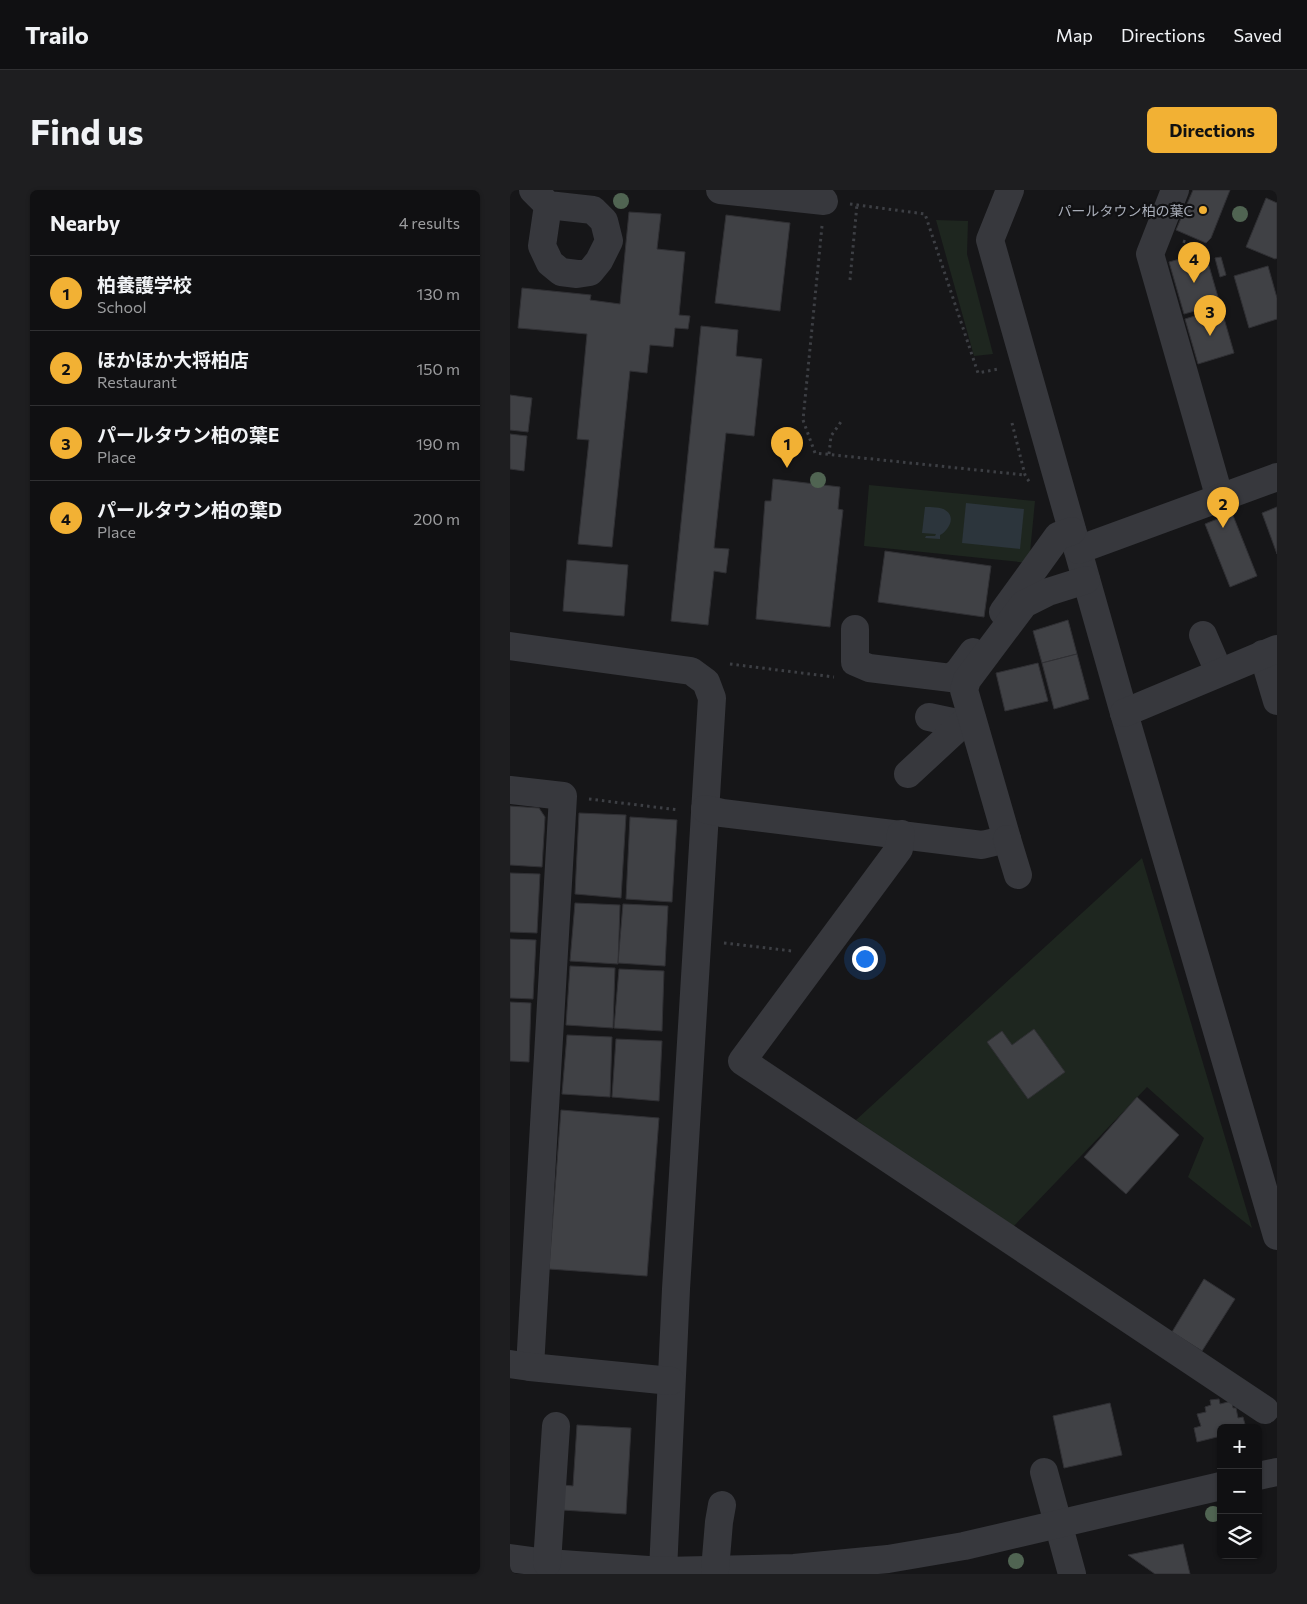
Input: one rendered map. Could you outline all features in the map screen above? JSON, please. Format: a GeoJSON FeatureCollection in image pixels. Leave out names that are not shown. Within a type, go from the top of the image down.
{"type":"FeatureCollection","features":[{"type":"Feature","properties":{"kind":"street"},"geometry":{"type":"LineString","coordinates":[[720,190],[824,201]]}},
{"type":"Feature","properties":{"kind":"street"},"geometry":{"type":"LineString","coordinates":[[1010,190],[990,240],[1124,713],[1277,1234]]}},
{"type":"Feature","properties":{"kind":"street"},"geometry":{"type":"LineString","coordinates":[[1175,190],[1150,254],[1169,320],[1193,376],[1220,499]]}},
{"type":"Feature","properties":{"kind":"street"},"geometry":{"type":"LineString","coordinates":[[855,629],[855,662],[869,668],[951,678],[959,671],[1058,536],[1075,541],[1220,499],[1277,477]]}},
{"type":"Feature","properties":{"kind":"street"},"geometry":{"type":"LineString","coordinates":[[1018,875],[967,722],[964,690],[967,680],[1024,604],[1048,592],[1086,580]]}},
{"type":"Feature","properties":{"kind":"street"},"geometry":{"type":"LineString","coordinates":[[1203,635],[1219,672]]}},
{"type":"Feature","properties":{"kind":"street"},"geometry":{"type":"LineString","coordinates":[[510,646],[691,671],[706,682],[712,698],[671,1381],[663,1571]]}},
{"type":"Feature","properties":{"kind":"street"},"geometry":{"type":"LineString","coordinates":[[1124,713],[1270,651],[1277,701]]}},
{"type":"Feature","properties":{"kind":"street"},"geometry":{"type":"LineString","coordinates":[[929,717],[967,722]]}},
{"type":"Feature","properties":{"kind":"street"},"geometry":{"type":"LineString","coordinates":[[908,774],[967,722]]}},
{"type":"Feature","properties":{"kind":"street"},"geometry":{"type":"LineString","coordinates":[[510,790],[563,796],[520,1365],[671,1381]]}},
{"type":"Feature","properties":{"kind":"street"},"geometry":{"type":"LineString","coordinates":[[705,809],[722,813],[982,845],[1007,839]]}},
{"type":"Feature","properties":{"kind":"street"},"geometry":{"type":"LineString","coordinates":[[901,834],[899,849],[742,1061],[1095,1293],[1265,1410]]}},
{"type":"Feature","properties":{"kind":"street"},"geometry":{"type":"LineString","coordinates":[[547,1562],[556,1426]]}},
{"type":"Feature","properties":{"kind":"street"},"geometry":{"type":"LineString","coordinates":[[1044,1472],[1072,1574]]}},
{"type":"Feature","properties":{"kind":"street"},"geometry":{"type":"LineString","coordinates":[[1262,1475],[1277,1472]]}},
{"type":"Feature","properties":{"kind":"street"},"geometry":{"type":"LineString","coordinates":[[510,1558],[663,1571],[794,1568],[888,1559],[964,1546],[1217,1487]]}},
{"type":"Feature","properties":{"kind":"street"},"geometry":{"type":"LineString","coordinates":[[715,1570],[722,1505]]}},
{"type":"Feature","properties":{"kind":"path"},"geometry":{"type":"LineString","coordinates":[[1001,378],[998,368],[978,373],[925,214],[824,201],[803,420],[815,453],[1025,475]]}},
{"type":"Feature","properties":{"kind":"path"},"geometry":{"type":"LineString","coordinates":[[850,280],[857,204]]}},
{"type":"Feature","properties":{"kind":"path"},"geometry":{"type":"LineString","coordinates":[[1169,320],[1225,304]]}},
{"type":"Feature","properties":{"kind":"path"},"geometry":{"type":"LineString","coordinates":[[829,454],[831,436],[843,418]]}},
{"type":"Feature","properties":{"kind":"path"},"geometry":{"type":"LineString","coordinates":[[1012,422],[1025,475],[1035,490]]}},
{"type":"Feature","properties":{"kind":"path"},"geometry":{"type":"LineString","coordinates":[[563,796],[687,811],[705,809]]}},
{"type":"Feature","properties":{"kind":"path"},"geometry":{"type":"LineString","coordinates":[[720,943],[821,954]]}},
{"type":"Feature","properties":{"kind":"shaded area"},"geometry":{"type":"Polygon","coordinates":[[[936,220],[968,221],[967,254],[993,354],[974,356],[936,220]]]}},
{"type":"Feature","properties":{"kind":"shaded area"},"geometry":{"type":"Polygon","coordinates":[[[869,485],[1035,501],[1029,563],[864,546],[869,485]]]}},
{"type":"Feature","properties":{"kind":"shaded area"},"geometry":{"type":"Polygon","coordinates":[[[966,503],[1024,509],[1020,549],[962,543],[966,503]]]}},
{"type":"Feature","properties":{"kind":"shaded area"},"geometry":{"type":"Polygon","coordinates":[[[925,507],[936,507],[949,513],[950,524],[940,535],[940,539],[925,538],[926,536],[935,536],[936,534],[922,533],[925,507]]]}},
{"type":"Feature","properties":{"kind":"shaded area"},"geometry":{"type":"Polygon","coordinates":[[[1142,858],[1252,1228],[1188,1177],[1204,1138],[1147,1087],[1012,1228],[856,1120],[1142,858]]]}},
{"type":"Feature","properties":{"kind":"building","name":"パールタウン柏の葉C"},"geometry":{"type":"Polygon","coordinates":[[[1193,190],[1230,190],[1211,238],[1206,243],[1176,230],[1193,190]]]}},
{"type":"Feature","properties":{"kind":"building"},"geometry":{"type":"Polygon","coordinates":[[[1266,198],[1277,203],[1277,258],[1275,259],[1246,247],[1266,198]]]}},
{"type":"Feature","properties":{"kind":"building"},"geometry":{"type":"Polygon","coordinates":[[[629,212],[661,214],[657,249],[685,252],[679,315],[690,316],[688,329],[675,328],[673,347],[650,345],[647,373],[630,371],[612,547],[578,544],[589,440],[577,439],[587,334],[518,328],[522,288],[591,295],[590,300],[620,304],[629,212]]]}},
{"type":"Feature","properties":{"kind":"building"},"geometry":{"type":"Polygon","coordinates":[[[726,215],[790,223],[780,311],[715,303],[726,215]]]}},
{"type":"Feature","properties":{"kind":"building"},"geometry":{"type":"Polygon","coordinates":[[[1205,252],[1220,304],[1184,314],[1169,262],[1205,252]]]}},
{"type":"Feature","properties":{"kind":"building"},"geometry":{"type":"Polygon","coordinates":[[[1221,257],[1226,275],[1220,277],[1215,258],[1221,257]]]}},
{"type":"Feature","properties":{"kind":"building"},"geometry":{"type":"Polygon","coordinates":[[[1268,266],[1277,298],[1277,319],[1249,328],[1234,276],[1268,266]]]}},
{"type":"Feature","properties":{"kind":"building"},"geometry":{"type":"Polygon","coordinates":[[[1221,308],[1234,353],[1198,364],[1185,319],[1221,308]]]}},
{"type":"Feature","properties":{"kind":"building"},"geometry":{"type":"Polygon","coordinates":[[[701,326],[738,330],[736,356],[762,359],[754,436],[726,433],[714,548],[729,549],[726,573],[714,571],[708,625],[671,621],[701,326]]]}},
{"type":"Feature","properties":{"kind":"building"},"geometry":{"type":"Polygon","coordinates":[[[510,395],[532,398],[528,432],[510,430],[510,395]]]}},
{"type":"Feature","properties":{"kind":"building"},"geometry":{"type":"Polygon","coordinates":[[[510,434],[527,436],[524,471],[510,469],[510,434]]]}},
{"type":"Feature","properties":{"kind":"building"},"geometry":{"type":"Polygon","coordinates":[[[773,479],[840,487],[838,509],[843,510],[830,627],[756,619],[765,501],[771,501],[773,479]]]}},
{"type":"Feature","properties":{"kind":"building"},"geometry":{"type":"Polygon","coordinates":[[[1277,507],[1277,554],[1262,513],[1277,507]]]}},
{"type":"Feature","properties":{"kind":"building"},"geometry":{"type":"Polygon","coordinates":[[[1232,513],[1257,576],[1230,587],[1205,524],[1232,513]]]}},
{"type":"Feature","properties":{"kind":"building"},"geometry":{"type":"Polygon","coordinates":[[[885,551],[991,566],[984,617],[878,602],[885,551]]]}},
{"type":"Feature","properties":{"kind":"building"},"geometry":{"type":"Polygon","coordinates":[[[567,560],[628,565],[624,616],[563,611],[567,560]]]}},
{"type":"Feature","properties":{"kind":"building"},"geometry":{"type":"Polygon","coordinates":[[[1068,620],[1077,654],[1042,663],[1033,631],[1068,620]]]}},
{"type":"Feature","properties":{"kind":"building"},"geometry":{"type":"Polygon","coordinates":[[[1077,654],[1089,699],[1054,709],[1042,663],[1077,654]]]}},
{"type":"Feature","properties":{"kind":"building"},"geometry":{"type":"Polygon","coordinates":[[[1038,663],[1048,701],[1005,711],[996,673],[1038,663]]]}},
{"type":"Feature","properties":{"kind":"building"},"geometry":{"type":"Polygon","coordinates":[[[510,806],[539,808],[545,817],[542,867],[510,865],[510,806]]]}},
{"type":"Feature","properties":{"kind":"building"},"geometry":{"type":"Polygon","coordinates":[[[579,813],[626,815],[621,898],[575,894],[579,813]]]}},
{"type":"Feature","properties":{"kind":"building"},"geometry":{"type":"Polygon","coordinates":[[[630,817],[677,820],[672,902],[626,899],[630,817]]]}},
{"type":"Feature","properties":{"kind":"building"},"geometry":{"type":"Polygon","coordinates":[[[510,873],[540,874],[537,933],[510,932],[510,873]]]}},
{"type":"Feature","properties":{"kind":"building"},"geometry":{"type":"Polygon","coordinates":[[[575,903],[620,905],[618,964],[570,961],[575,903]]]}},
{"type":"Feature","properties":{"kind":"building"},"geometry":{"type":"Polygon","coordinates":[[[623,904],[668,906],[665,966],[618,963],[623,904]]]}},
{"type":"Feature","properties":{"kind":"building"},"geometry":{"type":"Polygon","coordinates":[[[510,939],[536,940],[533,999],[510,998],[510,939]]]}},
{"type":"Feature","properties":{"kind":"building"},"geometry":{"type":"Polygon","coordinates":[[[570,966],[615,968],[613,1028],[566,1025],[570,966]]]}},
{"type":"Feature","properties":{"kind":"building"},"geometry":{"type":"Polygon","coordinates":[[[619,969],[664,971],[662,1031],[614,1028],[619,969]]]}},
{"type":"Feature","properties":{"kind":"building"},"geometry":{"type":"Polygon","coordinates":[[[510,1002],[531,1003],[529,1062],[510,1061],[510,1002]]]}},
{"type":"Feature","properties":{"kind":"building"},"geometry":{"type":"Polygon","coordinates":[[[1034,1029],[1065,1072],[1028,1099],[987,1042],[1002,1031],[1012,1045],[1034,1029]]]}},
{"type":"Feature","properties":{"kind":"building"},"geometry":{"type":"Polygon","coordinates":[[[567,1035],[612,1037],[610,1097],[562,1094],[567,1035]]]}},
{"type":"Feature","properties":{"kind":"building"},"geometry":{"type":"Polygon","coordinates":[[[616,1039],[662,1041],[659,1101],[612,1097],[616,1039]]]}},
{"type":"Feature","properties":{"kind":"building"},"geometry":{"type":"Polygon","coordinates":[[[1137,1097],[1179,1135],[1126,1194],[1084,1157],[1137,1097]]]}},
{"type":"Feature","properties":{"kind":"building"},"geometry":{"type":"Polygon","coordinates":[[[561,1110],[659,1118],[647,1276],[549,1269],[561,1110]]]}},
{"type":"Feature","properties":{"kind":"building"},"geometry":{"type":"Polygon","coordinates":[[[1204,1279],[1235,1299],[1202,1351],[1172,1332],[1204,1279]]]}},
{"type":"Feature","properties":{"kind":"building"},"geometry":{"type":"Polygon","coordinates":[[[1219,1399],[1220,1404],[1232,1401],[1238,1418],[1243,1417],[1245,1424],[1217,1424],[1217,1437],[1197,1442],[1194,1428],[1201,1426],[1197,1414],[1206,1412],[1205,1407],[1211,1405],[1210,1400],[1219,1399]]]}},
{"type":"Feature","properties":{"kind":"building"},"geometry":{"type":"Polygon","coordinates":[[[1110,1403],[1122,1455],[1064,1468],[1053,1416],[1110,1403]]]}},
{"type":"Feature","properties":{"kind":"building"},"geometry":{"type":"Polygon","coordinates":[[[577,1425],[631,1428],[626,1514],[562,1510],[563,1485],[573,1486],[577,1425]]]}},
{"type":"Feature","properties":{"kind":"building"},"geometry":{"type":"Polygon","coordinates":[[[1183,1544],[1190,1574],[1155,1574],[1128,1555],[1183,1544]]]}},
{"type":"Feature","properties":{"kind":"place","name":"パールタウン柏の葉C"},"geometry":{"type":"Point","coordinates":[1203,210]}},
{"type":"Feature","properties":{"kind":"place","name":"パールタウン柏の葉D"},"geometry":{"type":"Point","coordinates":[1194,283]}},
{"type":"Feature","properties":{"kind":"place","name":"パールタウン柏の葉E"},"geometry":{"type":"Point","coordinates":[1210,336]}},
{"type":"Feature","properties":{"kind":"place","name":"柏養護学校"},"geometry":{"type":"Point","coordinates":[787,468]}},
{"type":"Feature","properties":{"kind":"place","name":"ほかほか大将柏店"},"geometry":{"type":"Point","coordinates":[1223,528]}}]}
